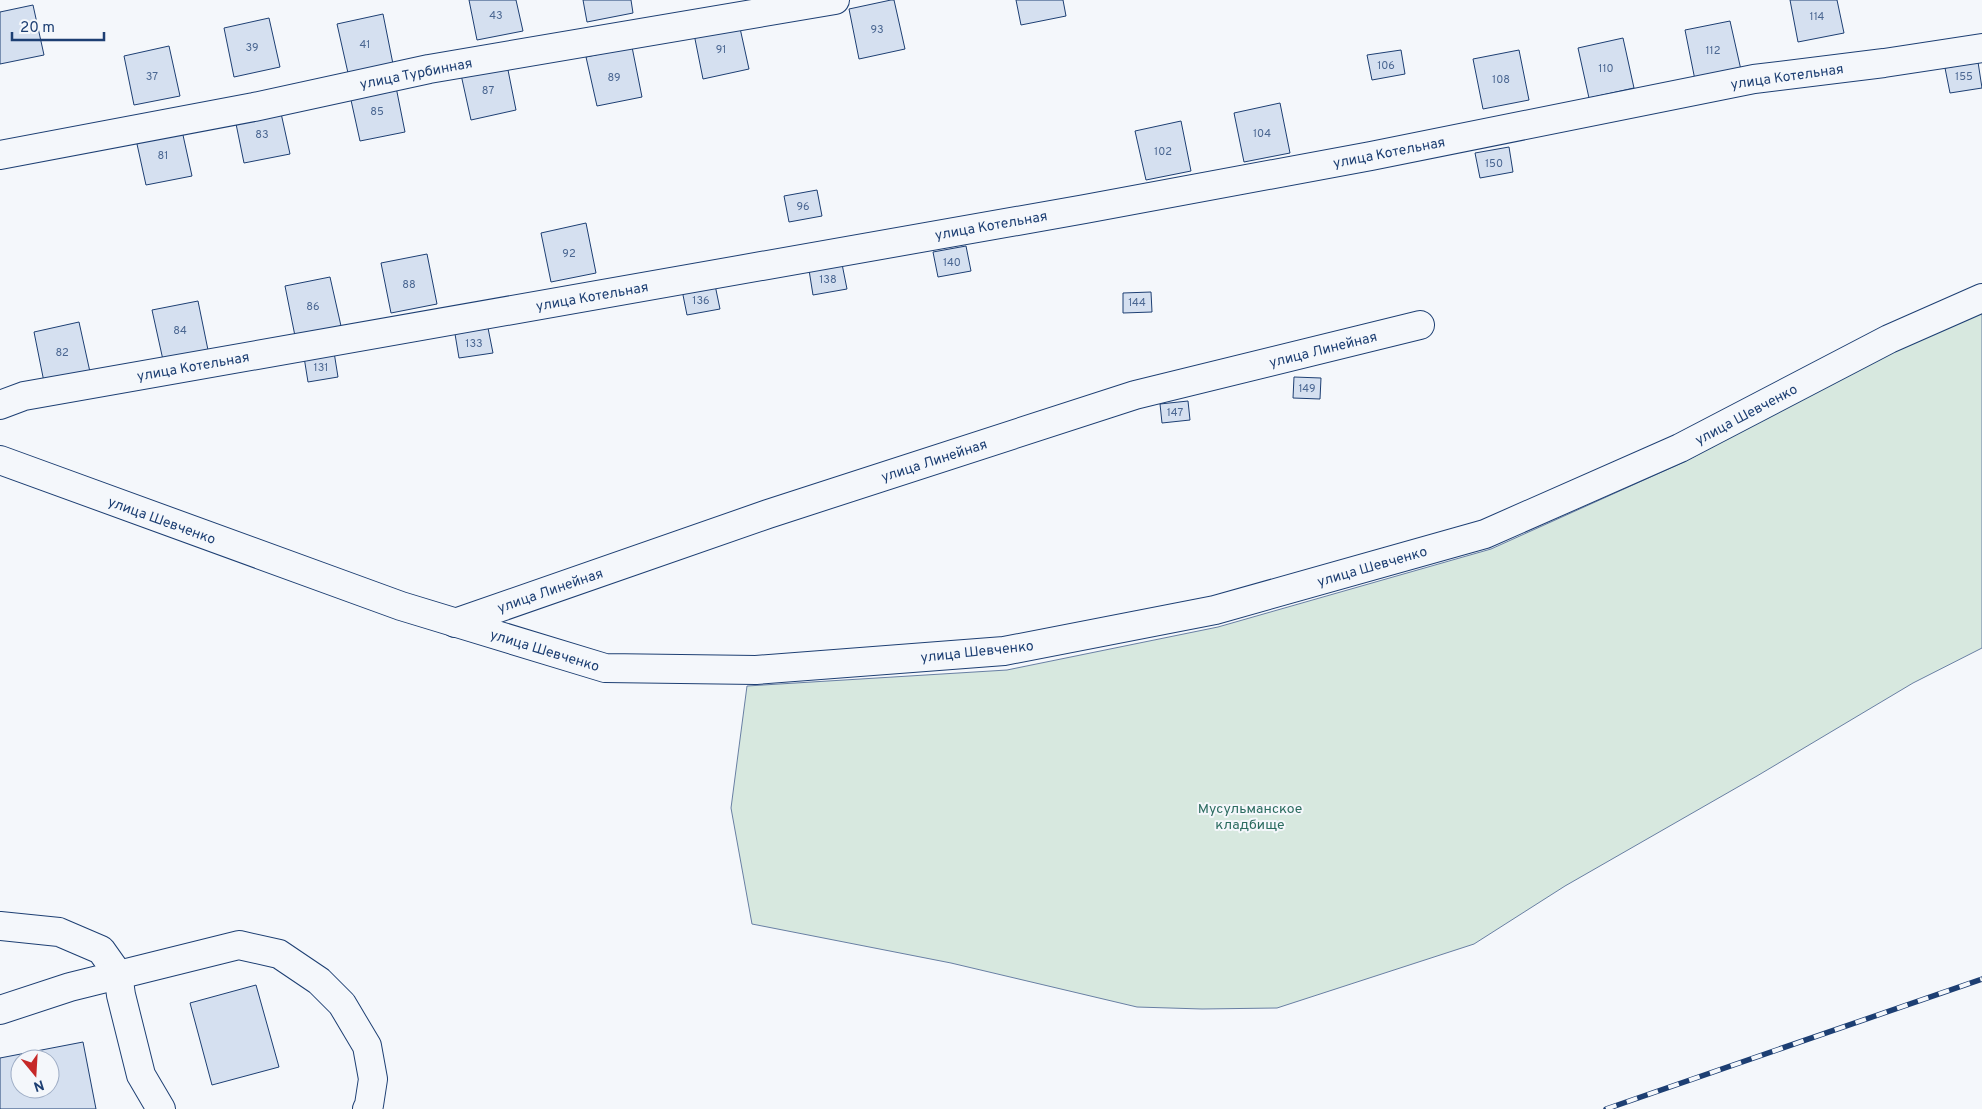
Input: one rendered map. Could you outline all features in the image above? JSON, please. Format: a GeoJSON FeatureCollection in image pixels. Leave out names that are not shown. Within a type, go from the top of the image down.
{"type":"FeatureCollection","features":[{"type":"Feature","properties":{"kind":"street","name":"улица Турбинная"},"geometry":{"type":"LineString","coordinates":[[0,154],[254,107],[429,69],[835,0]]}},
{"type":"Feature","properties":{"kind":"street","name":"улица Котельная"},"geometry":{"type":"LineString","coordinates":[[0,405],[34,394],[667,284],[1361,158],[1754,79],[1884,63],[1982,48]]}},
{"type":"Feature","properties":{"kind":"street","name":"улица Шевченко"},"geometry":{"type":"LineString","coordinates":[[0,460],[401,606],[605,668],[756,670],[1004,651],[1215,610],[1485,534],[1680,448],[1889,339],[1982,298]]}},
{"type":"Feature","properties":{"kind":"street","name":"улица Линейная"},"geometry":{"type":"LineString","coordinates":[[456,623],[768,514],[1135,395],[1420,325]]}},
{"type":"Feature","properties":{"kind":"street"},"geometry":{"type":"LineString","coordinates":[[0,926],[59,932],[101,950],[118,974],[121,995],[141,1075],[161,1109]]}},
{"type":"Feature","properties":{"kind":"street"},"geometry":{"type":"LineString","coordinates":[[0,1010],[70,987],[238,945],[279,954],[319,980],[342,1004],[367,1046],[373,1078],[367,1109]]}},
{"type":"Feature","properties":{"kind":"green space","name":"Мусульманское кладбище"},"geometry":{"type":"Polygon","coordinates":[[[1982,312],[1982,648],[1913,683],[1757,776],[1565,886],[1474,944],[1277,1008],[1202,1009],[1137,1007],[951,963],[752,924],[731,808],[747,686],[1007,670],[1218,627],[1491,549],[1686,461],[1895,348],[1982,312]]]}},
{"type":"Feature","properties":{"kind":"building"},"geometry":{"type":"Polygon","coordinates":[[[469,0],[516,0],[523,31],[477,40],[469,0]]]}},
{"type":"Feature","properties":{"kind":"building"},"geometry":{"type":"Polygon","coordinates":[[[583,0],[631,0],[633,13],[587,22],[583,0]]]}},
{"type":"Feature","properties":{"kind":"building"},"geometry":{"type":"Polygon","coordinates":[[[894,0],[905,49],[859,59],[849,9],[894,0]]]}},
{"type":"Feature","properties":{"kind":"building"},"geometry":{"type":"Polygon","coordinates":[[[1016,0],[1063,0],[1066,16],[1021,25],[1016,0]]]}},
{"type":"Feature","properties":{"kind":"building"},"geometry":{"type":"Polygon","coordinates":[[[1790,0],[1837,0],[1844,33],[1798,42],[1790,0]]]}},
{"type":"Feature","properties":{"kind":"building"},"geometry":{"type":"Polygon","coordinates":[[[33,5],[44,55],[0,64],[0,12],[33,5]]]}},
{"type":"Feature","properties":{"kind":"building"},"geometry":{"type":"Polygon","coordinates":[[[383,14],[393,64],[348,73],[337,24],[383,14]]]}},
{"type":"Feature","properties":{"kind":"building"},"geometry":{"type":"Polygon","coordinates":[[[269,18],[280,67],[234,77],[224,28],[269,18]]]}},
{"type":"Feature","properties":{"kind":"building"},"geometry":{"type":"Polygon","coordinates":[[[738,19],[749,69],[703,79],[693,29],[738,19]]]}},
{"type":"Feature","properties":{"kind":"building"},"geometry":{"type":"Polygon","coordinates":[[[1730,21],[1741,70],[1695,80],[1685,30],[1730,21]]]}},
{"type":"Feature","properties":{"kind":"building"},"geometry":{"type":"Polygon","coordinates":[[[1623,38],[1634,88],[1589,98],[1578,48],[1623,38]]]}},
{"type":"Feature","properties":{"kind":"building"},"geometry":{"type":"Polygon","coordinates":[[[169,46],[180,96],[134,105],[124,56],[169,46]]]}},
{"type":"Feature","properties":{"kind":"building"},"geometry":{"type":"Polygon","coordinates":[[[632,47],[642,97],[597,106],[586,57],[632,47]]]}},
{"type":"Feature","properties":{"kind":"building"},"geometry":{"type":"Polygon","coordinates":[[[1401,50],[1405,74],[1372,80],[1367,55],[1401,50]]]}},
{"type":"Feature","properties":{"kind":"building"},"geometry":{"type":"Polygon","coordinates":[[[1519,50],[1529,100],[1483,109],[1473,59],[1519,50]]]}},
{"type":"Feature","properties":{"kind":"building"},"geometry":{"type":"Polygon","coordinates":[[[506,60],[516,110],[471,120],[460,70],[506,60]]]}},
{"type":"Feature","properties":{"kind":"building"},"geometry":{"type":"Polygon","coordinates":[[[1978,62],[1982,88],[1950,93],[1945,68],[1978,62]]]}},
{"type":"Feature","properties":{"kind":"building"},"geometry":{"type":"Polygon","coordinates":[[[395,82],[405,132],[360,141],[349,91],[395,82]]]}},
{"type":"Feature","properties":{"kind":"building"},"geometry":{"type":"Polygon","coordinates":[[[1280,103],[1290,153],[1244,162],[1234,113],[1280,103]]]}},
{"type":"Feature","properties":{"kind":"building"},"geometry":{"type":"Polygon","coordinates":[[[279,104],[290,154],[244,163],[234,114],[279,104]]]}},
{"type":"Feature","properties":{"kind":"building"},"geometry":{"type":"Polygon","coordinates":[[[1181,121],[1191,171],[1146,180],[1135,131],[1181,121]]]}},
{"type":"Feature","properties":{"kind":"building"},"geometry":{"type":"Polygon","coordinates":[[[181,126],[192,176],[146,185],[135,135],[181,126]]]}},
{"type":"Feature","properties":{"kind":"building"},"geometry":{"type":"Polygon","coordinates":[[[1509,147],[1513,172],[1480,178],[1475,153],[1509,147]]]}},
{"type":"Feature","properties":{"kind":"building"},"geometry":{"type":"Polygon","coordinates":[[[817,190],[822,216],[789,222],[784,196],[817,190]]]}},
{"type":"Feature","properties":{"kind":"building"},"geometry":{"type":"Polygon","coordinates":[[[586,223],[596,273],[551,282],[541,233],[586,223]]]}},
{"type":"Feature","properties":{"kind":"building"},"geometry":{"type":"Polygon","coordinates":[[[966,246],[971,271],[938,277],[933,252],[966,246]]]}},
{"type":"Feature","properties":{"kind":"building"},"geometry":{"type":"Polygon","coordinates":[[[427,254],[437,304],[391,313],[381,263],[427,254]]]}},
{"type":"Feature","properties":{"kind":"building"},"geometry":{"type":"Polygon","coordinates":[[[842,264],[847,289],[813,295],[809,270],[842,264]]]}},
{"type":"Feature","properties":{"kind":"building"},"geometry":{"type":"Polygon","coordinates":[[[330,277],[341,326],[295,336],[285,286],[330,277]]]}},
{"type":"Feature","properties":{"kind":"building"},"geometry":{"type":"Polygon","coordinates":[[[715,285],[720,309],[687,315],[682,290],[715,285]]]}},
{"type":"Feature","properties":{"kind":"building"},"geometry":{"type":"Polygon","coordinates":[[[1151,292],[1152,312],[1123,313],[1123,293],[1151,292]]]}},
{"type":"Feature","properties":{"kind":"building"},"geometry":{"type":"Polygon","coordinates":[[[198,301],[208,350],[163,360],[152,310],[198,301]]]}},
{"type":"Feature","properties":{"kind":"building"},"geometry":{"type":"Polygon","coordinates":[[[79,322],[90,372],[44,382],[34,332],[79,322]]]}},
{"type":"Feature","properties":{"kind":"building"},"geometry":{"type":"Polygon","coordinates":[[[488,328],[493,353],[459,358],[455,334],[488,328]]]}},
{"type":"Feature","properties":{"kind":"building"},"geometry":{"type":"Polygon","coordinates":[[[334,352],[338,377],[308,382],[304,357],[334,352]]]}},
{"type":"Feature","properties":{"kind":"building"},"geometry":{"type":"Polygon","coordinates":[[[1294,377],[1321,378],[1320,399],[1293,398],[1294,377]]]}},
{"type":"Feature","properties":{"kind":"building"},"geometry":{"type":"Polygon","coordinates":[[[1188,401],[1190,420],[1162,423],[1160,404],[1188,401]]]}},
{"type":"Feature","properties":{"kind":"building"},"geometry":{"type":"Polygon","coordinates":[[[256,985],[279,1067],[212,1085],[190,1003],[256,985]]]}},
{"type":"Feature","properties":{"kind":"building"},"geometry":{"type":"Polygon","coordinates":[[[83,1042],[96,1109],[0,1109],[0,1058],[10,1056],[10,1099],[60,1099],[60,1049],[47,1049],[83,1042]]]}},
{"type":"Feature","properties":{"kind":"railway"},"geometry":{"type":"LineString","coordinates":[[1606,1109],[1982,979]]}}]}
